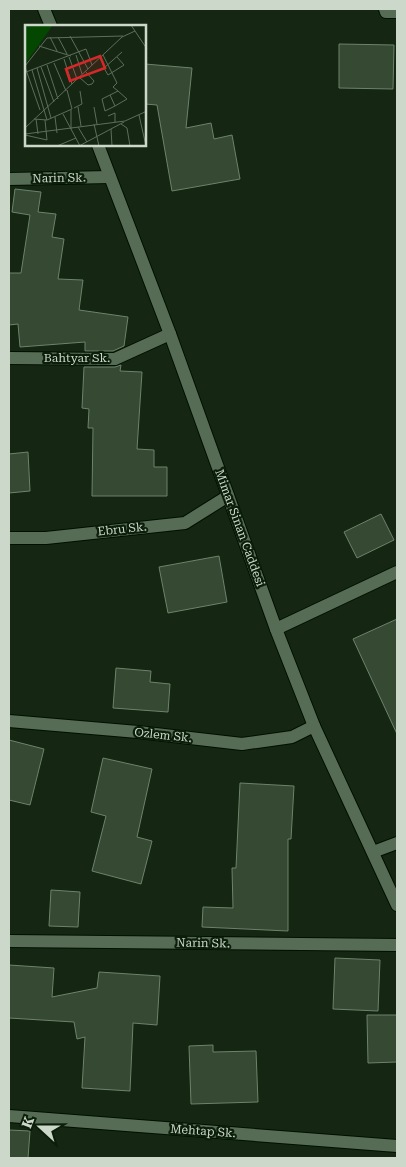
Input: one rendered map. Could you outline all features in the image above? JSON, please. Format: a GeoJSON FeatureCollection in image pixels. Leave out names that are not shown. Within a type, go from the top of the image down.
{"type":"FeatureCollection","features":[{"type":"Feature","properties":{"kind":"street"},"geometry":{"type":"LineString","coordinates":[[44,9],[51,25]]}},
{"type":"Feature","properties":{"kind":"street","name":"Mimar Sinan Caddesi"},"geometry":{"type":"LineString","coordinates":[[98,146],[170,334],[276,629],[314,726],[397,905]]}},
{"type":"Feature","properties":{"kind":"street","name":"Narin Sk."},"geometry":{"type":"LineString","coordinates":[[9,179],[110,177]]}},
{"type":"Feature","properties":{"kind":"street","name":"Bahtyar Sk."},"geometry":{"type":"LineString","coordinates":[[9,358],[115,359],[170,334]]}},
{"type":"Feature","properties":{"kind":"street","name":"Ebru Sk."},"geometry":{"type":"LineString","coordinates":[[9,538],[46,538],[185,523],[228,496]]}},
{"type":"Feature","properties":{"kind":"street"},"geometry":{"type":"LineString","coordinates":[[276,629],[397,572]]}},
{"type":"Feature","properties":{"kind":"street","name":"Ozlem Sk."},"geometry":{"type":"LineString","coordinates":[[9,721],[138,732],[242,744],[292,737],[314,726]]}},
{"type":"Feature","properties":{"kind":"street"},"geometry":{"type":"LineString","coordinates":[[373,852],[397,843]]}},
{"type":"Feature","properties":{"kind":"street","name":"Narin Sk."},"geometry":{"type":"LineString","coordinates":[[9,941],[397,945]]}},
{"type":"Feature","properties":{"kind":"street","name":"Mehtap Sk."},"geometry":{"type":"LineString","coordinates":[[9,1116],[397,1146]]}},
{"type":"Feature","properties":{"kind":"building"},"geometry":{"type":"Polygon","coordinates":[[[339,44],[394,45],[393,89],[339,88],[339,44]]]}},
{"type":"Feature","properties":{"kind":"building"},"geometry":{"type":"Polygon","coordinates":[[[146,64],[192,68],[186,128],[211,123],[214,139],[232,135],[240,179],[172,191],[157,105],[146,104],[146,64]]]}},
{"type":"Feature","properties":{"kind":"building"},"geometry":{"type":"Polygon","coordinates":[[[15,189],[41,192],[38,212],[56,214],[52,237],[64,239],[58,279],[83,280],[79,310],[128,317],[124,346],[113,351],[85,351],[85,342],[20,347],[18,324],[9,325],[9,273],[21,273],[30,215],[12,212],[15,189]]]}},
{"type":"Feature","properties":{"kind":"building"},"geometry":{"type":"Polygon","coordinates":[[[121,365],[120,371],[142,372],[137,449],[154,450],[154,467],[167,467],[167,496],[92,496],[93,428],[88,428],[89,409],[82,408],[84,367],[115,367],[121,365]]]}},
{"type":"Feature","properties":{"kind":"building"},"geometry":{"type":"Polygon","coordinates":[[[28,452],[30,491],[9,493],[9,454],[28,452]]]}},
{"type":"Feature","properties":{"kind":"building"},"geometry":{"type":"Polygon","coordinates":[[[381,514],[394,540],[357,558],[344,532],[381,514]]]}},
{"type":"Feature","properties":{"kind":"building"},"geometry":{"type":"Polygon","coordinates":[[[219,556],[227,602],[168,613],[159,567],[219,556]]]}},
{"type":"Feature","properties":{"kind":"building"},"geometry":{"type":"Polygon","coordinates":[[[397,619],[397,734],[353,639],[397,619]]]}},
{"type":"Feature","properties":{"kind":"building"},"geometry":{"type":"Polygon","coordinates":[[[116,668],[151,671],[150,682],[170,684],[168,712],[113,708],[116,668]]]}},
{"type":"Feature","properties":{"kind":"building"},"geometry":{"type":"Polygon","coordinates":[[[9,740],[44,749],[30,805],[9,800],[9,740]]]}},
{"type":"Feature","properties":{"kind":"building"},"geometry":{"type":"Polygon","coordinates":[[[103,758],[152,769],[137,837],[152,841],[141,884],[92,871],[106,816],[91,812],[103,758]]]}},
{"type":"Feature","properties":{"kind":"building"},"geometry":{"type":"Polygon","coordinates":[[[240,783],[294,786],[291,839],[288,839],[288,931],[202,927],[203,907],[233,908],[232,868],[236,868],[240,783]]]}},
{"type":"Feature","properties":{"kind":"building"},"geometry":{"type":"Polygon","coordinates":[[[51,890],[80,892],[78,927],[49,926],[51,890]]]}},
{"type":"Feature","properties":{"kind":"building"},"geometry":{"type":"Polygon","coordinates":[[[335,958],[380,960],[378,1011],[333,1009],[335,958]]]}},
{"type":"Feature","properties":{"kind":"building"},"geometry":{"type":"Polygon","coordinates":[[[9,965],[54,968],[52,997],[97,988],[99,972],[160,976],[157,1025],[133,1023],[130,1091],[82,1088],[85,1037],[77,1039],[74,1022],[9,1018],[9,965]]]}},
{"type":"Feature","properties":{"kind":"building"},"geometry":{"type":"Polygon","coordinates":[[[367,1015],[397,1015],[397,1062],[368,1063],[367,1015]]]}},
{"type":"Feature","properties":{"kind":"building"},"geometry":{"type":"Polygon","coordinates":[[[213,1045],[213,1052],[256,1051],[258,1102],[191,1104],[189,1046],[213,1045]]]}},
{"type":"Feature","properties":{"kind":"building"},"geometry":{"type":"Polygon","coordinates":[[[9,1130],[30,1131],[28,1158],[9,1158],[9,1130]]]}}]}
